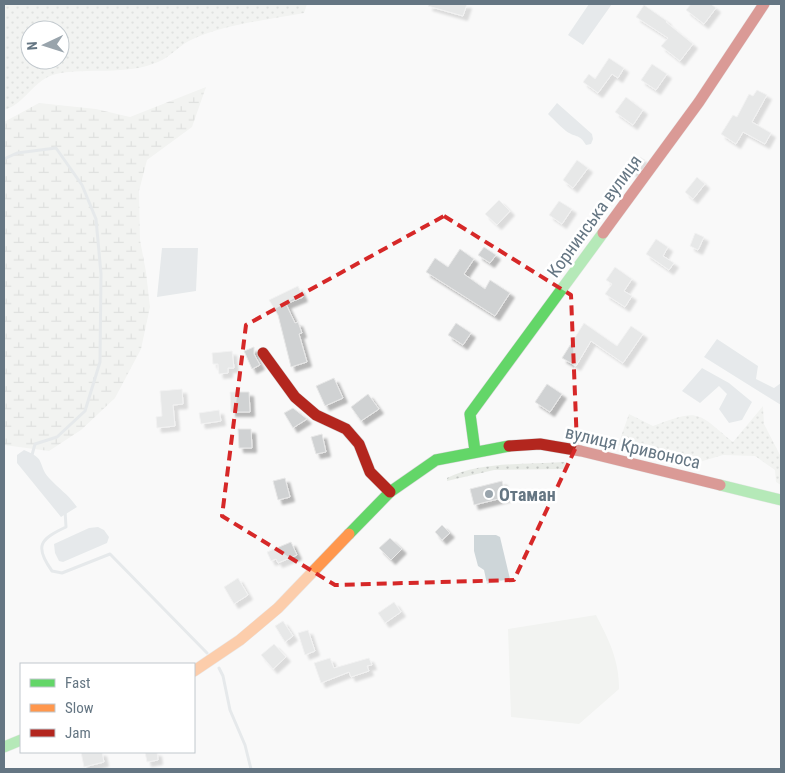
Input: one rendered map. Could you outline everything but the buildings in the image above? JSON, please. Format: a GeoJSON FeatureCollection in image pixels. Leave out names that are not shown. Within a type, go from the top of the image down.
{"type":"FeatureCollection","features":[{"type":"Feature","properties":{"kind":"street","name":"Корнинська вулиця"},"geometry":{"type":"LineString","coordinates":[[476,452],[470,414],[694,109],[764,4]]}},
{"type":"Feature","properties":{"kind":"street"},"geometry":{"type":"LineString","coordinates":[[263,353],[295,397],[316,414],[346,429],[358,444],[370,472],[390,492]]}},
{"type":"Feature","properties":{"kind":"street","name":"вулиця Кривоноса"},"geometry":{"type":"LineString","coordinates":[[195,670],[240,640],[278,608],[390,492],[436,460],[504,446],[540,444],[581,451],[781,500]]}},
{"type":"Feature","properties":{"kind":"street"},"geometry":{"type":"LineString","coordinates":[[4,747],[20,740]]}},
{"type":"Feature","properties":{"kind":"highlighted area"},"geometry":{"type":"Polygon","coordinates":[[[444,216],[571,295],[577,445],[514,580],[335,585],[222,516],[246,325],[444,216]]]}},
{"type":"Feature","properties":{"kind":"green space"},"geometry":{"type":"Polygon","coordinates":[[[4,4],[307,4],[304,13],[247,23],[206,34],[188,41],[163,60],[146,66],[133,69],[56,74],[41,81],[11,107],[4,110],[4,4]]]}},
{"type":"Feature","properties":{"kind":"green space"},"geometry":{"type":"Polygon","coordinates":[[[206,87],[192,127],[147,160],[139,191],[140,240],[150,307],[141,349],[115,398],[81,430],[49,451],[4,445],[4,122],[39,103],[96,109],[130,117],[206,87]]]}},
{"type":"Feature","properties":{"kind":"green space"},"geometry":{"type":"Polygon","coordinates":[[[763,406],[764,424],[781,457],[781,485],[776,482],[775,470],[755,456],[723,455],[686,466],[618,445],[629,414],[653,426],[681,417],[697,416],[712,424],[733,442],[763,406]]]}},
{"type":"Feature","properties":{"kind":"green space"},"geometry":{"type":"Polygon","coordinates":[[[564,462],[569,464],[568,469],[494,470],[447,481],[447,478],[461,473],[489,466],[564,462]]]}},
{"type":"Feature","properties":{"kind":"green space"},"geometry":{"type":"Polygon","coordinates":[[[596,615],[615,659],[619,689],[579,724],[511,717],[508,629],[596,615]]]}},
{"type":"Feature","properties":{"kind":"shaded area"},"geometry":{"type":"Polygon","coordinates":[[[589,4],[612,4],[583,45],[568,35],[589,4]]]}},
{"type":"Feature","properties":{"kind":"shaded area"},"geometry":{"type":"Polygon","coordinates":[[[557,103],[592,134],[591,144],[586,145],[579,137],[566,131],[548,114],[557,103]]]}},
{"type":"Feature","properties":{"kind":"shaded area"},"geometry":{"type":"Polygon","coordinates":[[[162,248],[198,248],[196,291],[157,297],[162,248]]]}},
{"type":"Feature","properties":{"kind":"shaded area"},"geometry":{"type":"Polygon","coordinates":[[[717,339],[758,366],[756,379],[774,388],[781,383],[781,405],[704,357],[717,339]]]}},
{"type":"Feature","properties":{"kind":"shaded area"},"geometry":{"type":"Polygon","coordinates":[[[702,368],[729,383],[752,402],[742,420],[729,423],[719,409],[727,394],[719,386],[700,403],[682,391],[702,368]]]}},
{"type":"Feature","properties":{"kind":"shaded area"},"geometry":{"type":"Polygon","coordinates":[[[24,450],[39,459],[45,473],[77,507],[61,517],[17,463],[17,455],[24,450]]]}},
{"type":"Feature","properties":{"kind":"shaded area"},"geometry":{"type":"Polygon","coordinates":[[[98,527],[104,530],[109,537],[107,543],[63,562],[59,561],[55,553],[54,544],[89,528],[98,527]]]}},
{"type":"Feature","properties":{"kind":"shaded area"},"geometry":{"type":"Polygon","coordinates":[[[474,535],[496,535],[500,537],[510,579],[487,584],[484,570],[478,566],[474,551],[474,535]]]}},
{"type":"Feature","properties":{"kind":"waterway"},"geometry":{"type":"LineString","coordinates":[[4,159],[17,153],[56,148],[82,185],[96,219],[101,274],[100,362],[85,411],[57,437],[35,444],[32,455]]}},
{"type":"Feature","properties":{"kind":"waterway"},"geometry":{"type":"LineString","coordinates":[[65,510],[66,527],[50,535],[42,544],[43,555],[52,571],[62,573],[110,554],[207,653]]}},
{"type":"Feature","properties":{"kind":"waterway"},"geometry":{"type":"LineString","coordinates":[[219,668],[223,676],[230,710],[245,745],[251,769]]}},
{"type":"Feature","properties":{"kind":"traffic: fast"},"geometry":{"type":"LineString","coordinates":[[475,451],[470,414],[603,233]]}},
{"type":"Feature","properties":{"kind":"traffic: fast"},"geometry":{"type":"LineString","coordinates":[[349,534],[390,492],[436,460],[509,446]]}},
{"type":"Feature","properties":{"kind":"traffic: fast"},"geometry":{"type":"LineString","coordinates":[[720,485],[781,500]]}},
{"type":"Feature","properties":{"kind":"traffic: fast"},"geometry":{"type":"LineString","coordinates":[[4,747],[20,740]]}},
{"type":"Feature","properties":{"kind":"traffic: slow"},"geometry":{"type":"LineString","coordinates":[[195,670],[240,640],[278,608],[349,534]]}},
{"type":"Feature","properties":{"kind":"traffic: jam"},"geometry":{"type":"LineString","coordinates":[[603,233],[699,102],[764,4]]}},
{"type":"Feature","properties":{"kind":"traffic: jam"},"geometry":{"type":"LineString","coordinates":[[263,353],[295,397],[316,415],[346,429],[359,444],[370,472],[390,492]]}},
{"type":"Feature","properties":{"kind":"traffic: jam"},"geometry":{"type":"LineString","coordinates":[[509,446],[540,444],[581,451],[720,485]]}},
{"type":"Feature","properties":{"kind":"place","name":"Отаман"},"geometry":{"type":"Point","coordinates":[489,494]}}]}
